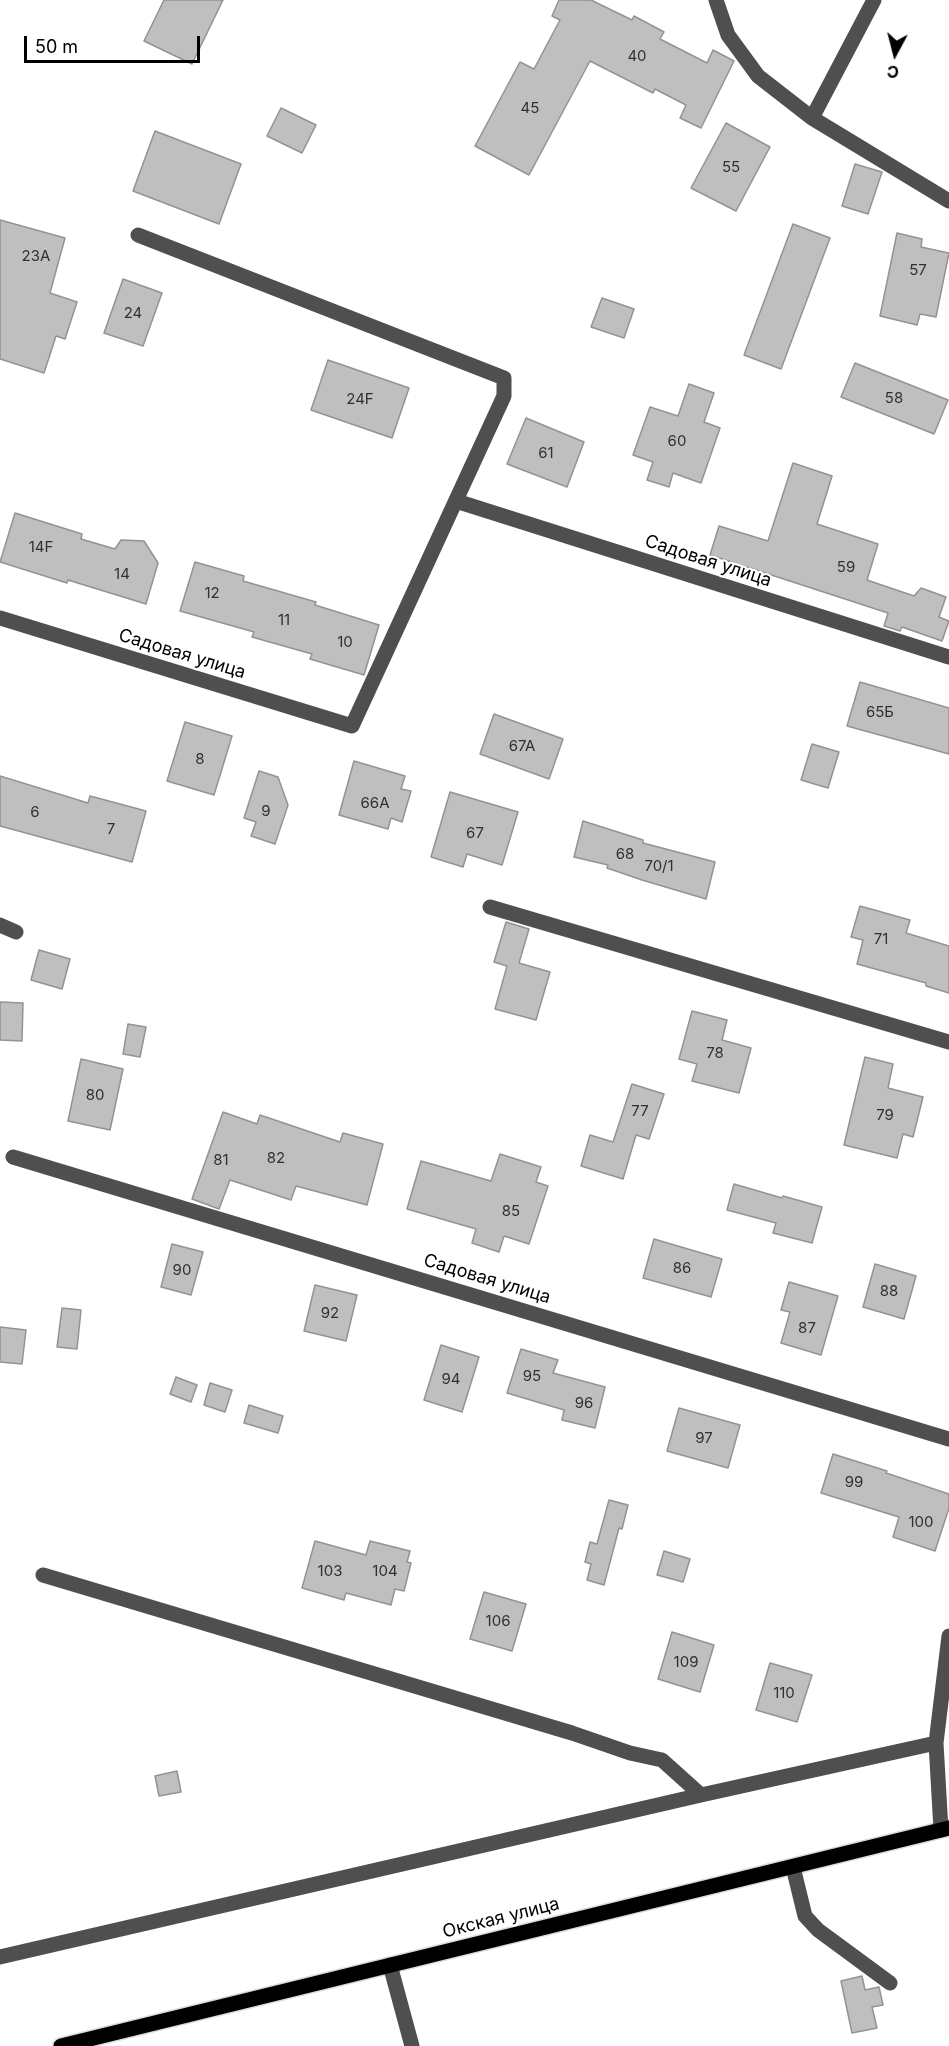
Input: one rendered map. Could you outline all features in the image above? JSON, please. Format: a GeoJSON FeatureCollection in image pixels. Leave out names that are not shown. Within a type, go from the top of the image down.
{"type":"FeatureCollection","features":[{"type":"Feature","properties":{"kind":"main road","name":"Окская улица"},"geometry":{"type":"LineString","coordinates":[[61,2046],[91,2043],[390,1965],[945,1829]]}},
{"type":"Feature","properties":{"kind":"street"},"geometry":{"type":"LineString","coordinates":[[716,0],[728,35],[758,76],[812,118],[949,201]]}},
{"type":"Feature","properties":{"kind":"street"},"geometry":{"type":"LineString","coordinates":[[812,118],[874,0]]}},
{"type":"Feature","properties":{"kind":"street"},"geometry":{"type":"LineString","coordinates":[[138,235],[504,378],[504,396],[456,501]]}},
{"type":"Feature","properties":{"kind":"street","name":"Садовая улица"},"geometry":{"type":"LineString","coordinates":[[0,618],[352,726],[456,501],[949,657]]}},
{"type":"Feature","properties":{"kind":"street"},"geometry":{"type":"LineString","coordinates":[[490,907],[949,1042]]}},
{"type":"Feature","properties":{"kind":"street"},"geometry":{"type":"LineString","coordinates":[[0,925],[16,932]]}},
{"type":"Feature","properties":{"kind":"street","name":"Садовая улица"},"geometry":{"type":"LineString","coordinates":[[13,1157],[949,1439]]}},
{"type":"Feature","properties":{"kind":"street"},"geometry":{"type":"LineString","coordinates":[[44,1575],[561,1729],[630,1753],[662,1760],[701,1795]]}},
{"type":"Feature","properties":{"kind":"street"},"geometry":{"type":"LineString","coordinates":[[945,1829],[936,1743],[949,1636]]}},
{"type":"Feature","properties":{"kind":"street"},"geometry":{"type":"LineString","coordinates":[[0,1958],[701,1795],[936,1743]]}},
{"type":"Feature","properties":{"kind":"street"},"geometry":{"type":"LineString","coordinates":[[793,1867],[805,1916],[818,1930],[890,1983]]}},
{"type":"Feature","properties":{"kind":"street"},"geometry":{"type":"LineString","coordinates":[[390,1965],[412,2046]]}},
{"type":"Feature","properties":{"kind":"building"},"geometry":{"type":"Polygon","coordinates":[[[164,0],[223,0],[192,64],[144,41],[164,0]]]}},
{"type":"Feature","properties":{"kind":"building"},"geometry":{"type":"Polygon","coordinates":[[[559,0],[591,0],[632,20],[634,16],[664,32],[660,39],[707,63],[713,50],[734,61],[701,128],[680,118],[686,105],[655,89],[653,93],[590,61],[529,175],[475,146],[520,62],[534,69],[560,20],[552,16],[559,0]]]}},
{"type":"Feature","properties":{"kind":"building"},"geometry":{"type":"Polygon","coordinates":[[[281,108],[316,125],[302,153],[267,136],[281,108]]]}},
{"type":"Feature","properties":{"kind":"building"},"geometry":{"type":"Polygon","coordinates":[[[726,123],[770,147],[736,211],[691,188],[726,123]]]}},
{"type":"Feature","properties":{"kind":"building"},"geometry":{"type":"Polygon","coordinates":[[[155,131],[241,164],[219,224],[133,191],[155,131]]]}},
{"type":"Feature","properties":{"kind":"building"},"geometry":{"type":"Polygon","coordinates":[[[855,164],[882,172],[868,214],[842,206],[855,164]]]}},
{"type":"Feature","properties":{"kind":"building"},"geometry":{"type":"Polygon","coordinates":[[[0,220],[65,238],[50,293],[77,302],[65,339],[56,336],[44,373],[0,359],[0,220]]]}},
{"type":"Feature","properties":{"kind":"building"},"geometry":{"type":"Polygon","coordinates":[[[793,224],[830,238],[781,369],[744,355],[793,224]]]}},
{"type":"Feature","properties":{"kind":"building"},"geometry":{"type":"Polygon","coordinates":[[[897,233],[922,239],[921,247],[949,253],[936,317],[920,314],[917,325],[880,316],[897,233]]]}},
{"type":"Feature","properties":{"kind":"building"},"geometry":{"type":"Polygon","coordinates":[[[123,279],[162,293],[143,346],[104,333],[123,279]]]}},
{"type":"Feature","properties":{"kind":"building"},"geometry":{"type":"Polygon","coordinates":[[[602,298],[634,309],[624,338],[591,327],[602,298]]]}},
{"type":"Feature","properties":{"kind":"building"},"geometry":{"type":"Polygon","coordinates":[[[328,360],[409,388],[392,438],[311,410],[328,360]]]}},
{"type":"Feature","properties":{"kind":"building"},"geometry":{"type":"Polygon","coordinates":[[[855,363],[948,400],[934,434],[841,397],[855,363]]]}},
{"type":"Feature","properties":{"kind":"building"},"geometry":{"type":"Polygon","coordinates":[[[689,384],[714,393],[704,422],[720,428],[701,483],[673,473],[669,487],[647,480],[653,462],[633,455],[650,407],[678,416],[689,384]]]}},
{"type":"Feature","properties":{"kind":"building"},"geometry":{"type":"Polygon","coordinates":[[[526,418],[584,442],[567,487],[507,464],[526,418]]]}},
{"type":"Feature","properties":{"kind":"building"},"geometry":{"type":"Polygon","coordinates":[[[793,463],[832,476],[817,524],[878,544],[867,580],[914,596],[921,588],[946,597],[939,617],[949,621],[942,641],[902,627],[900,631],[884,626],[888,613],[710,555],[719,526],[768,541],[793,463]]]}},
{"type":"Feature","properties":{"kind":"building"},"geometry":{"type":"Polygon","coordinates":[[[15,513],[82,534],[81,539],[115,549],[121,540],[144,541],[158,563],[146,604],[0,562],[15,513]]]}},
{"type":"Feature","properties":{"kind":"building"},"geometry":{"type":"Polygon","coordinates":[[[195,562],[244,576],[243,581],[316,602],[315,605],[379,625],[364,675],[310,659],[312,654],[252,637],[254,632],[180,611],[195,562]]]}},
{"type":"Feature","properties":{"kind":"building"},"geometry":{"type":"Polygon","coordinates":[[[860,682],[949,708],[949,754],[847,726],[860,682]]]}},
{"type":"Feature","properties":{"kind":"building"},"geometry":{"type":"Polygon","coordinates":[[[494,714],[563,739],[549,779],[480,754],[494,714]]]}},
{"type":"Feature","properties":{"kind":"building"},"geometry":{"type":"Polygon","coordinates":[[[185,722],[232,736],[214,795],[167,781],[185,722]]]}},
{"type":"Feature","properties":{"kind":"building"},"geometry":{"type":"Polygon","coordinates":[[[812,744],[839,752],[828,788],[801,780],[812,744]]]}},
{"type":"Feature","properties":{"kind":"building"},"geometry":{"type":"Polygon","coordinates":[[[354,761],[405,776],[401,789],[411,791],[402,822],[391,818],[388,829],[339,815],[354,761]]]}},
{"type":"Feature","properties":{"kind":"building"},"geometry":{"type":"Polygon","coordinates":[[[259,771],[278,777],[288,805],[275,844],[251,836],[256,822],[244,818],[259,771]]]}},
{"type":"Feature","properties":{"kind":"building"},"geometry":{"type":"Polygon","coordinates":[[[0,776],[88,803],[90,796],[146,811],[132,862],[0,826],[0,776]]]}},
{"type":"Feature","properties":{"kind":"building"},"geometry":{"type":"Polygon","coordinates":[[[450,792],[518,812],[502,865],[467,854],[463,867],[431,857],[450,792]]]}},
{"type":"Feature","properties":{"kind":"building"},"geometry":{"type":"Polygon","coordinates":[[[583,821],[643,840],[643,843],[715,862],[706,899],[607,868],[608,865],[574,857],[583,821]]]}},
{"type":"Feature","properties":{"kind":"building"},"geometry":{"type":"Polygon","coordinates":[[[860,906],[910,920],[906,933],[949,946],[949,993],[926,986],[926,983],[857,964],[863,940],[851,937],[860,906]]]}},
{"type":"Feature","properties":{"kind":"building"},"geometry":{"type":"Polygon","coordinates":[[[506,922],[529,929],[519,963],[550,972],[536,1020],[495,1009],[507,966],[494,962],[506,922]]]}},
{"type":"Feature","properties":{"kind":"building"},"geometry":{"type":"Polygon","coordinates":[[[39,950],[70,959],[62,989],[31,980],[39,950]]]}},
{"type":"Feature","properties":{"kind":"building"},"geometry":{"type":"Polygon","coordinates":[[[0,1002],[23,1003],[22,1041],[0,1040],[0,1002]]]}},
{"type":"Feature","properties":{"kind":"building"},"geometry":{"type":"Polygon","coordinates":[[[692,1011],[727,1020],[722,1040],[751,1048],[739,1093],[692,1081],[697,1064],[679,1059],[692,1011]]]}},
{"type":"Feature","properties":{"kind":"building"},"geometry":{"type":"Polygon","coordinates":[[[128,1024],[146,1027],[140,1057],[123,1054],[128,1024]]]}},
{"type":"Feature","properties":{"kind":"building"},"geometry":{"type":"Polygon","coordinates":[[[865,1057],[893,1064],[888,1088],[923,1097],[913,1137],[903,1134],[897,1158],[844,1145],[865,1057]]]}},
{"type":"Feature","properties":{"kind":"building"},"geometry":{"type":"Polygon","coordinates":[[[81,1059],[123,1069],[110,1130],[68,1121],[81,1059]]]}},
{"type":"Feature","properties":{"kind":"building"},"geometry":{"type":"Polygon","coordinates":[[[632,1084],[664,1094],[649,1139],[636,1135],[623,1179],[581,1166],[590,1135],[613,1142],[632,1084]]]}},
{"type":"Feature","properties":{"kind":"building"},"geometry":{"type":"Polygon","coordinates":[[[223,1112],[257,1124],[260,1115],[340,1142],[343,1133],[383,1144],[367,1205],[296,1186],[291,1200],[230,1180],[219,1209],[192,1199],[223,1112]]]}},
{"type":"Feature","properties":{"kind":"building"},"geometry":{"type":"Polygon","coordinates":[[[500,1154],[541,1167],[536,1182],[548,1186],[529,1244],[504,1236],[499,1252],[472,1243],[476,1229],[407,1209],[421,1161],[491,1181],[500,1154]]]}},
{"type":"Feature","properties":{"kind":"building"},"geometry":{"type":"Polygon","coordinates":[[[734,1184],[822,1207],[812,1243],[773,1233],[776,1223],[727,1210],[734,1184]]]}},
{"type":"Feature","properties":{"kind":"building"},"geometry":{"type":"Polygon","coordinates":[[[654,1239],[722,1259],[711,1297],[643,1278],[654,1239]]]}},
{"type":"Feature","properties":{"kind":"building"},"geometry":{"type":"Polygon","coordinates":[[[172,1244],[203,1252],[191,1295],[161,1287],[172,1244]]]}},
{"type":"Feature","properties":{"kind":"building"},"geometry":{"type":"Polygon","coordinates":[[[875,1264],[916,1276],[904,1319],[863,1307],[875,1264]]]}},
{"type":"Feature","properties":{"kind":"building"},"geometry":{"type":"Polygon","coordinates":[[[789,1282],[838,1296],[821,1355],[781,1343],[790,1312],[781,1310],[789,1282]]]}},
{"type":"Feature","properties":{"kind":"building"},"geometry":{"type":"Polygon","coordinates":[[[315,1285],[357,1295],[346,1341],[304,1331],[315,1285]]]}},
{"type":"Feature","properties":{"kind":"building"},"geometry":{"type":"Polygon","coordinates":[[[62,1308],[81,1310],[77,1349],[57,1347],[62,1308]]]}},
{"type":"Feature","properties":{"kind":"building"},"geometry":{"type":"Polygon","coordinates":[[[0,1327],[26,1330],[22,1364],[0,1362],[0,1327]]]}},
{"type":"Feature","properties":{"kind":"building"},"geometry":{"type":"Polygon","coordinates":[[[441,1345],[479,1357],[462,1412],[424,1400],[441,1345]]]}},
{"type":"Feature","properties":{"kind":"building"},"geometry":{"type":"Polygon","coordinates":[[[521,1349],[558,1360],[553,1373],[605,1387],[595,1428],[562,1420],[564,1410],[507,1393],[521,1349]]]}},
{"type":"Feature","properties":{"kind":"building"},"geometry":{"type":"Polygon","coordinates":[[[176,1377],[197,1385],[191,1402],[170,1394],[176,1377]]]}},
{"type":"Feature","properties":{"kind":"building"},"geometry":{"type":"Polygon","coordinates":[[[210,1383],[232,1390],[225,1412],[204,1405],[210,1383]]]}},
{"type":"Feature","properties":{"kind":"building"},"geometry":{"type":"Polygon","coordinates":[[[249,1405],[283,1416],[278,1433],[244,1423],[249,1405]]]}},
{"type":"Feature","properties":{"kind":"building"},"geometry":{"type":"Polygon","coordinates":[[[679,1408],[740,1425],[728,1468],[667,1451],[679,1408]]]}},
{"type":"Feature","properties":{"kind":"building"},"geometry":{"type":"Polygon","coordinates":[[[833,1454],[949,1494],[949,1508],[935,1551],[893,1537],[899,1517],[821,1493],[833,1454]]]}},
{"type":"Feature","properties":{"kind":"building"},"geometry":{"type":"Polygon","coordinates":[[[609,1500],[628,1505],[622,1529],[619,1528],[604,1585],[587,1580],[591,1564],[585,1562],[590,1542],[597,1544],[609,1500]]]}},
{"type":"Feature","properties":{"kind":"building"},"geometry":{"type":"Polygon","coordinates":[[[315,1541],[366,1555],[370,1541],[410,1551],[407,1562],[411,1563],[404,1591],[395,1589],[391,1605],[346,1593],[344,1600],[302,1588],[315,1541]]]}},
{"type":"Feature","properties":{"kind":"building"},"geometry":{"type":"Polygon","coordinates":[[[664,1551],[690,1559],[683,1582],[657,1575],[664,1551]]]}},
{"type":"Feature","properties":{"kind":"building"},"geometry":{"type":"Polygon","coordinates":[[[484,1592],[526,1604],[512,1651],[470,1639],[484,1592]]]}},
{"type":"Feature","properties":{"kind":"building"},"geometry":{"type":"Polygon","coordinates":[[[672,1632],[714,1645],[700,1692],[658,1679],[672,1632]]]}},
{"type":"Feature","properties":{"kind":"building"},"geometry":{"type":"Polygon","coordinates":[[[770,1663],[812,1675],[797,1722],[756,1710],[770,1663]]]}},
{"type":"Feature","properties":{"kind":"building"},"geometry":{"type":"Polygon","coordinates":[[[177,1771],[181,1792],[159,1796],[155,1776],[177,1771]]]}},
{"type":"Feature","properties":{"kind":"building"},"geometry":{"type":"Polygon","coordinates":[[[862,1976],[865,1990],[879,1987],[883,2005],[872,2007],[877,2028],[852,2033],[841,1981],[862,1976]]]}}]}
